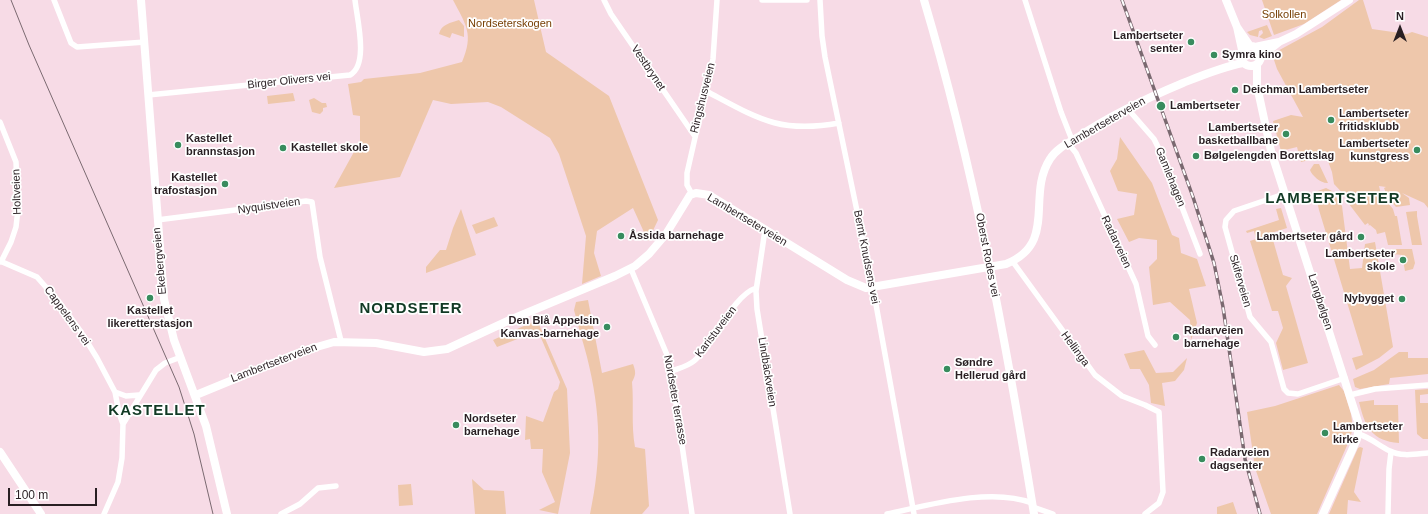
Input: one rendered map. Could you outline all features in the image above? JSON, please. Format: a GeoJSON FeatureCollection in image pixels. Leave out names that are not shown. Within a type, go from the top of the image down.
{"type":"FeatureCollection","features":[{"type":"Feature","properties":{"kind":"main road","name":"Ekebergveien"},"geometry":{"type":"LineString","coordinates":[[141,0],[164,299],[171,330],[196,395],[211,445],[226,514]]}},
{"type":"Feature","properties":{"kind":"main road","name":"Oberst Rodes vei"},"geometry":{"type":"LineString","coordinates":[[924,0],[951,91],[990,268],[1033,508]]}},
{"type":"Feature","properties":{"kind":"main road"},"geometry":{"type":"LineString","coordinates":[[1226,0],[1237,27],[1261,56]]}},
{"type":"Feature","properties":{"kind":"main road"},"geometry":{"type":"LineString","coordinates":[[1279,42],[1253,47],[1244,59],[1257,64],[1261,56],[1279,42],[1306,29],[1350,0]]}},
{"type":"Feature","properties":{"kind":"main road","name":"Langbølgen"},"geometry":{"type":"LineString","coordinates":[[1237,27],[1244,59],[1257,86]]}},
{"type":"Feature","properties":{"kind":"main road","name":"Lambertseterveien"},"geometry":{"type":"LineString","coordinates":[[196,395],[303,351],[341,341],[376,342],[424,352],[447,350],[512,319],[631,269],[646,257],[656,245],[692,194],[699,193],[709,195],[850,283],[866,288],[990,268],[1013,262],[1026,253],[1034,241],[1038,228],[1042,178],[1045,168],[1053,154],[1070,141],[1148,98],[1244,59]]}},
{"type":"Feature","properties":{"kind":"main road","name":"Langbølgen"},"geometry":{"type":"LineString","coordinates":[[1257,64],[1257,86],[1271,151],[1359,422],[1358,434],[1323,514]]}},
{"type":"Feature","properties":{"kind":"main road"},"geometry":{"type":"LineString","coordinates":[[0,452],[41,514]]}},
{"type":"Feature","properties":{"kind":"street"},"geometry":{"type":"LineString","coordinates":[[54,0],[71,43],[77,47],[145,42]]}},
{"type":"Feature","properties":{"kind":"street","name":"Birger Olivers vei"},"geometry":{"type":"LineString","coordinates":[[148,95],[350,75],[360,63],[355,0]]}},
{"type":"Feature","properties":{"kind":"street","name":"Vestbrynet"},"geometry":{"type":"LineString","coordinates":[[604,0],[611,14],[694,135]]}},
{"type":"Feature","properties":{"kind":"street","name":"Ringshusveien"},"geometry":{"type":"LineString","coordinates":[[692,194],[687,185],[687,173],[694,135],[706,91],[715,45],[716,0]]}},
{"type":"Feature","properties":{"kind":"street"},"geometry":{"type":"LineString","coordinates":[[762,0],[807,0]]}},
{"type":"Feature","properties":{"kind":"street","name":"Bernt Knudsens vei"},"geometry":{"type":"LineString","coordinates":[[820,0],[823,42],[873,288],[913,511]]}},
{"type":"Feature","properties":{"kind":"street","name":"Radarveien"},"geometry":{"type":"LineString","coordinates":[[1025,0],[1070,141],[1136,284],[1148,336],[1155,345]]}},
{"type":"Feature","properties":{"kind":"street"},"geometry":{"type":"LineString","coordinates":[[706,91],[755,118],[780,126],[811,127],[839,123]]}},
{"type":"Feature","properties":{"kind":"street","name":"Gamlehagen"},"geometry":{"type":"LineString","coordinates":[[1128,108],[1154,139],[1162,155],[1200,254]]}},
{"type":"Feature","properties":{"kind":"street","name":"Holtveien"},"geometry":{"type":"LineString","coordinates":[[0,122],[16,162],[18,209],[16,228],[11,242],[1,261]]}},
{"type":"Feature","properties":{"kind":"street","name":"Skiferveien"},"geometry":{"type":"LineString","coordinates":[[1284,194],[1234,211],[1226,220],[1225,227],[1250,317],[1271,342],[1284,389],[1291,394],[1298,394],[1345,378]]}},
{"type":"Feature","properties":{"kind":"street","name":"Nyquistveien"},"geometry":{"type":"LineString","coordinates":[[157,220],[306,201],[312,202],[320,257],[341,341]]}},
{"type":"Feature","properties":{"kind":"street","name":"Lindbäckveien"},"geometry":{"type":"LineString","coordinates":[[765,230],[756,288],[757,309],[790,514]]}},
{"type":"Feature","properties":{"kind":"street","name":"Cappelens vei"},"geometry":{"type":"LineString","coordinates":[[1,261],[37,277],[47,287],[81,332],[115,392],[123,424]]}},
{"type":"Feature","properties":{"kind":"street","name":"Hellinga"},"geometry":{"type":"LineString","coordinates":[[1013,262],[1095,375],[1122,396],[1159,412],[1163,492],[1159,503],[1145,514]]}},
{"type":"Feature","properties":{"kind":"street","name":"Nordseter terrasse"},"geometry":{"type":"LineString","coordinates":[[631,269],[667,352],[672,371],[692,514]]}},
{"type":"Feature","properties":{"kind":"street","name":"Karistuveien"},"geometry":{"type":"LineString","coordinates":[[672,371],[685,367],[695,360],[732,310],[749,291],[756,288]]}},
{"type":"Feature","properties":{"kind":"street"},"geometry":{"type":"LineString","coordinates":[[104,514],[116,486],[121,467],[123,424],[139,395],[156,370],[165,363],[181,357]]}},
{"type":"Feature","properties":{"kind":"street"},"geometry":{"type":"LineString","coordinates":[[1350,395],[1375,389],[1428,385]]}},
{"type":"Feature","properties":{"kind":"street"},"geometry":{"type":"LineString","coordinates":[[115,392],[126,396],[139,395]]}},
{"type":"Feature","properties":{"kind":"street"},"geometry":{"type":"LineString","coordinates":[[1358,434],[1367,437],[1391,452],[1404,454],[1428,453]]}},
{"type":"Feature","properties":{"kind":"street"},"geometry":{"type":"LineString","coordinates":[[1388,514],[1391,452]]}},
{"type":"Feature","properties":{"kind":"street"},"geometry":{"type":"LineString","coordinates":[[281,514],[300,504],[318,488],[336,486]]}},
{"type":"Feature","properties":{"kind":"street"},"geometry":{"type":"LineString","coordinates":[[886,514],[913,511],[991,496],[1020,499],[1033,508],[1053,514]]}},
{"type":"Feature","properties":{"kind":"green space","name":"Nordseterskogen"},"geometry":{"type":"Polygon","coordinates":[[[453,0],[534,0],[546,52],[609,96],[658,220],[648,241],[633,208],[597,231],[594,253],[601,276],[582,284],[586,236],[559,154],[550,138],[501,107],[488,102],[451,104],[433,100],[400,177],[334,188],[360,141],[360,116],[353,115],[348,84],[361,82],[364,79],[420,73],[462,62],[466,52],[468,37],[467,30],[462,16],[453,0]]]}},
{"type":"Feature","properties":{"kind":"green space","name":"Solkollen"},"geometry":{"type":"Polygon","coordinates":[[[1262,0],[1341,0],[1304,24],[1274,35],[1262,0]]]}},
{"type":"Feature","properties":{"kind":"green space"},"geometry":{"type":"Polygon","coordinates":[[[1359,0],[1363,0],[1372,29],[1407,34],[1412,32],[1428,37],[1428,208],[1424,203],[1402,193],[1409,198],[1410,205],[1396,207],[1388,198],[1384,188],[1386,187],[1379,186],[1383,203],[1388,203],[1393,209],[1395,216],[1397,216],[1402,245],[1388,245],[1385,232],[1377,234],[1376,230],[1370,225],[1368,226],[1368,223],[1365,225],[1349,204],[1350,201],[1334,184],[1332,172],[1326,156],[1301,162],[1297,147],[1281,151],[1273,121],[1291,115],[1303,117],[1277,69],[1272,54],[1322,27],[1359,0]]]}},
{"type":"Feature","properties":{"kind":"green space"},"geometry":{"type":"Polygon","coordinates":[[[459,20],[464,26],[464,37],[452,33],[450,38],[439,34],[444,26],[459,20]]]}},
{"type":"Feature","properties":{"kind":"green space"},"geometry":{"type":"Polygon","coordinates":[[[1267,25],[1272,36],[1264,39],[1259,37],[1263,33],[1262,30],[1259,31],[1258,37],[1250,35],[1247,32],[1267,25]]]}},
{"type":"Feature","properties":{"kind":"green space"},"geometry":{"type":"Polygon","coordinates":[[[293,93],[295,101],[268,104],[267,96],[293,93]]]}},
{"type":"Feature","properties":{"kind":"green space"},"geometry":{"type":"Polygon","coordinates":[[[314,98],[322,103],[326,103],[327,107],[323,108],[323,111],[320,114],[312,112],[309,100],[314,98]]]}},
{"type":"Feature","properties":{"kind":"green space"},"geometry":{"type":"Polygon","coordinates":[[[1120,137],[1152,183],[1172,235],[1179,238],[1181,253],[1197,259],[1206,286],[1189,289],[1197,323],[1191,340],[1190,320],[1170,302],[1153,305],[1149,267],[1157,259],[1157,240],[1139,238],[1129,242],[1117,219],[1134,215],[1137,194],[1118,191],[1110,171],[1117,159],[1120,137]]]}},
{"type":"Feature","properties":{"kind":"green space"},"geometry":{"type":"Polygon","coordinates":[[[1314,164],[1319,164],[1328,183],[1320,181],[1313,175],[1310,170],[1314,164]]]}},
{"type":"Feature","properties":{"kind":"green space"},"geometry":{"type":"Polygon","coordinates":[[[1326,188],[1332,191],[1342,206],[1350,269],[1362,268],[1365,244],[1375,242],[1393,347],[1379,358],[1356,370],[1352,358],[1363,355],[1319,210],[1315,192],[1326,188]]]}},
{"type":"Feature","properties":{"kind":"green space"},"geometry":{"type":"Polygon","coordinates":[[[1281,208],[1287,228],[1271,233],[1283,275],[1292,278],[1286,286],[1308,363],[1283,370],[1276,343],[1283,328],[1278,311],[1272,311],[1250,241],[1256,239],[1254,231],[1247,233],[1246,231],[1279,220],[1276,209],[1281,208]]]}},
{"type":"Feature","properties":{"kind":"green space"},"geometry":{"type":"Polygon","coordinates":[[[461,209],[476,255],[426,273],[426,267],[440,250],[446,250],[461,209]]]}},
{"type":"Feature","properties":{"kind":"green space"},"geometry":{"type":"Polygon","coordinates":[[[1417,211],[1422,245],[1412,245],[1406,212],[1417,211]]]}},
{"type":"Feature","properties":{"kind":"green space"},"geometry":{"type":"Polygon","coordinates":[[[494,217],[498,226],[476,234],[472,225],[494,217]]]}},
{"type":"Feature","properties":{"kind":"green space"},"geometry":{"type":"Polygon","coordinates":[[[1392,249],[1412,249],[1415,263],[1413,269],[1405,271],[1402,255],[1393,254],[1392,249]]]}},
{"type":"Feature","properties":{"kind":"green space"},"geometry":{"type":"Polygon","coordinates":[[[588,300],[602,373],[633,364],[635,369],[635,375],[632,382],[634,439],[635,447],[645,449],[649,506],[642,514],[590,514],[597,474],[597,417],[592,378],[574,310],[576,302],[588,300]]]}},
{"type":"Feature","properties":{"kind":"green space"},"geometry":{"type":"Polygon","coordinates":[[[537,320],[567,389],[570,453],[558,514],[539,510],[555,502],[542,472],[543,449],[531,449],[530,439],[525,440],[526,416],[543,422],[554,392],[558,389],[560,382],[538,331],[497,347],[493,340],[537,320]]]}},
{"type":"Feature","properties":{"kind":"green space"},"geometry":{"type":"Polygon","coordinates":[[[1144,350],[1156,373],[1173,372],[1187,358],[1184,370],[1175,381],[1162,383],[1165,406],[1151,403],[1149,385],[1140,369],[1130,369],[1124,354],[1144,350]]]}},
{"type":"Feature","properties":{"kind":"green space"},"geometry":{"type":"Polygon","coordinates":[[[1399,352],[1408,352],[1408,358],[1428,358],[1428,374],[1390,378],[1389,384],[1360,389],[1355,387],[1353,379],[1374,370],[1399,352]]]}},
{"type":"Feature","properties":{"kind":"green space"},"geometry":{"type":"Polygon","coordinates":[[[1339,385],[1344,391],[1351,414],[1353,428],[1349,441],[1317,514],[1271,514],[1255,468],[1247,412],[1275,406],[1339,385]]]}},
{"type":"Feature","properties":{"kind":"green space"},"geometry":{"type":"Polygon","coordinates":[[[1428,389],[1428,394],[1420,395],[1420,403],[1428,403],[1428,439],[1423,439],[1417,434],[1415,390],[1428,389]]]}},
{"type":"Feature","properties":{"kind":"green space"},"geometry":{"type":"Polygon","coordinates":[[[1374,400],[1374,405],[1398,405],[1399,443],[1390,442],[1376,436],[1367,425],[1359,402],[1374,400]]]}},
{"type":"Feature","properties":{"kind":"green space"},"geometry":{"type":"Polygon","coordinates":[[[1358,448],[1363,448],[1354,492],[1361,502],[1348,500],[1347,514],[1329,514],[1358,448]]]}},
{"type":"Feature","properties":{"kind":"green space"},"geometry":{"type":"Polygon","coordinates":[[[472,479],[484,490],[504,491],[506,514],[475,514],[472,479]]]}},
{"type":"Feature","properties":{"kind":"green space"},"geometry":{"type":"Polygon","coordinates":[[[411,484],[413,505],[399,506],[398,485],[411,484]]]}},
{"type":"Feature","properties":{"kind":"green space"},"geometry":{"type":"Polygon","coordinates":[[[1233,502],[1237,514],[1217,514],[1217,507],[1233,502]]]}},
{"type":"Feature","properties":{"kind":"tram line"},"geometry":{"type":"LineString","coordinates":[[11,0],[29,45],[179,387],[194,434],[213,514]]}},
{"type":"Feature","properties":{"kind":"railway"},"geometry":{"type":"LineString","coordinates":[[1122,0],[1193,197],[1214,263],[1223,307],[1245,459],[1260,514]]}},
{"type":"Feature","properties":{"kind":"place","name":"Lambertseter senter"},"geometry":{"type":"Point","coordinates":[1191,42]}},
{"type":"Feature","properties":{"kind":"place","name":"Symra kino"},"geometry":{"type":"Point","coordinates":[1214,55]}},
{"type":"Feature","properties":{"kind":"place","name":"Deichman Lambertseter"},"geometry":{"type":"Point","coordinates":[1235,90]}},
{"type":"Feature","properties":{"kind":"place","name":"Lambertseter"},"geometry":{"type":"Point","coordinates":[1161,106]}},
{"type":"Feature","properties":{"kind":"place","name":"Lambertseter fritidsklubb"},"geometry":{"type":"Point","coordinates":[1331,120]}},
{"type":"Feature","properties":{"kind":"place","name":"Lambertseter basketballbane"},"geometry":{"type":"Point","coordinates":[1286,134]}},
{"type":"Feature","properties":{"kind":"place","name":"Kastellet brannstasjon"},"geometry":{"type":"Point","coordinates":[178,145]}},
{"type":"Feature","properties":{"kind":"place","name":"Kastellet skole"},"geometry":{"type":"Point","coordinates":[283,148]}},
{"type":"Feature","properties":{"kind":"place","name":"Lambertseter kunstgress"},"geometry":{"type":"Point","coordinates":[1417,150]}},
{"type":"Feature","properties":{"kind":"place","name":"Bølgelengden Borettslag"},"geometry":{"type":"Point","coordinates":[1196,156]}},
{"type":"Feature","properties":{"kind":"place","name":"Kastellet trafostasjon"},"geometry":{"type":"Point","coordinates":[225,184]}},
{"type":"Feature","properties":{"kind":"place","name":"Åssida barnehage"},"geometry":{"type":"Point","coordinates":[621,236]}},
{"type":"Feature","properties":{"kind":"place","name":"Lambertseter gård"},"geometry":{"type":"Point","coordinates":[1361,237]}},
{"type":"Feature","properties":{"kind":"place","name":"Lambertseter skole"},"geometry":{"type":"Point","coordinates":[1403,260]}},
{"type":"Feature","properties":{"kind":"place","name":"Kastellet likeretterstasjon"},"geometry":{"type":"Point","coordinates":[150,298]}},
{"type":"Feature","properties":{"kind":"place","name":"Nybygget"},"geometry":{"type":"Point","coordinates":[1402,299]}},
{"type":"Feature","properties":{"kind":"place","name":"Den Blå Appelsin Kanvas-barnehage"},"geometry":{"type":"Point","coordinates":[607,327]}},
{"type":"Feature","properties":{"kind":"place","name":"Radarveien barnehage"},"geometry":{"type":"Point","coordinates":[1176,337]}},
{"type":"Feature","properties":{"kind":"place","name":"Søndre Hellerud gård"},"geometry":{"type":"Point","coordinates":[947,369]}},
{"type":"Feature","properties":{"kind":"place","name":"Nordseter barnehage"},"geometry":{"type":"Point","coordinates":[456,425]}},
{"type":"Feature","properties":{"kind":"place","name":"Lambertseter kirke"},"geometry":{"type":"Point","coordinates":[1325,433]}},
{"type":"Feature","properties":{"kind":"place","name":"Radarveien dagsenter"},"geometry":{"type":"Point","coordinates":[1202,459]}},
{"type":"Feature","properties":{"kind":"district","name":"LAMBERTSETER"},"geometry":{"type":"Point","coordinates":[1333,199]}},
{"type":"Feature","properties":{"kind":"district","name":"NORDSETER"},"geometry":{"type":"Point","coordinates":[411,309]}},
{"type":"Feature","properties":{"kind":"district","name":"KASTELLET"},"geometry":{"type":"Point","coordinates":[157,411]}}]}
